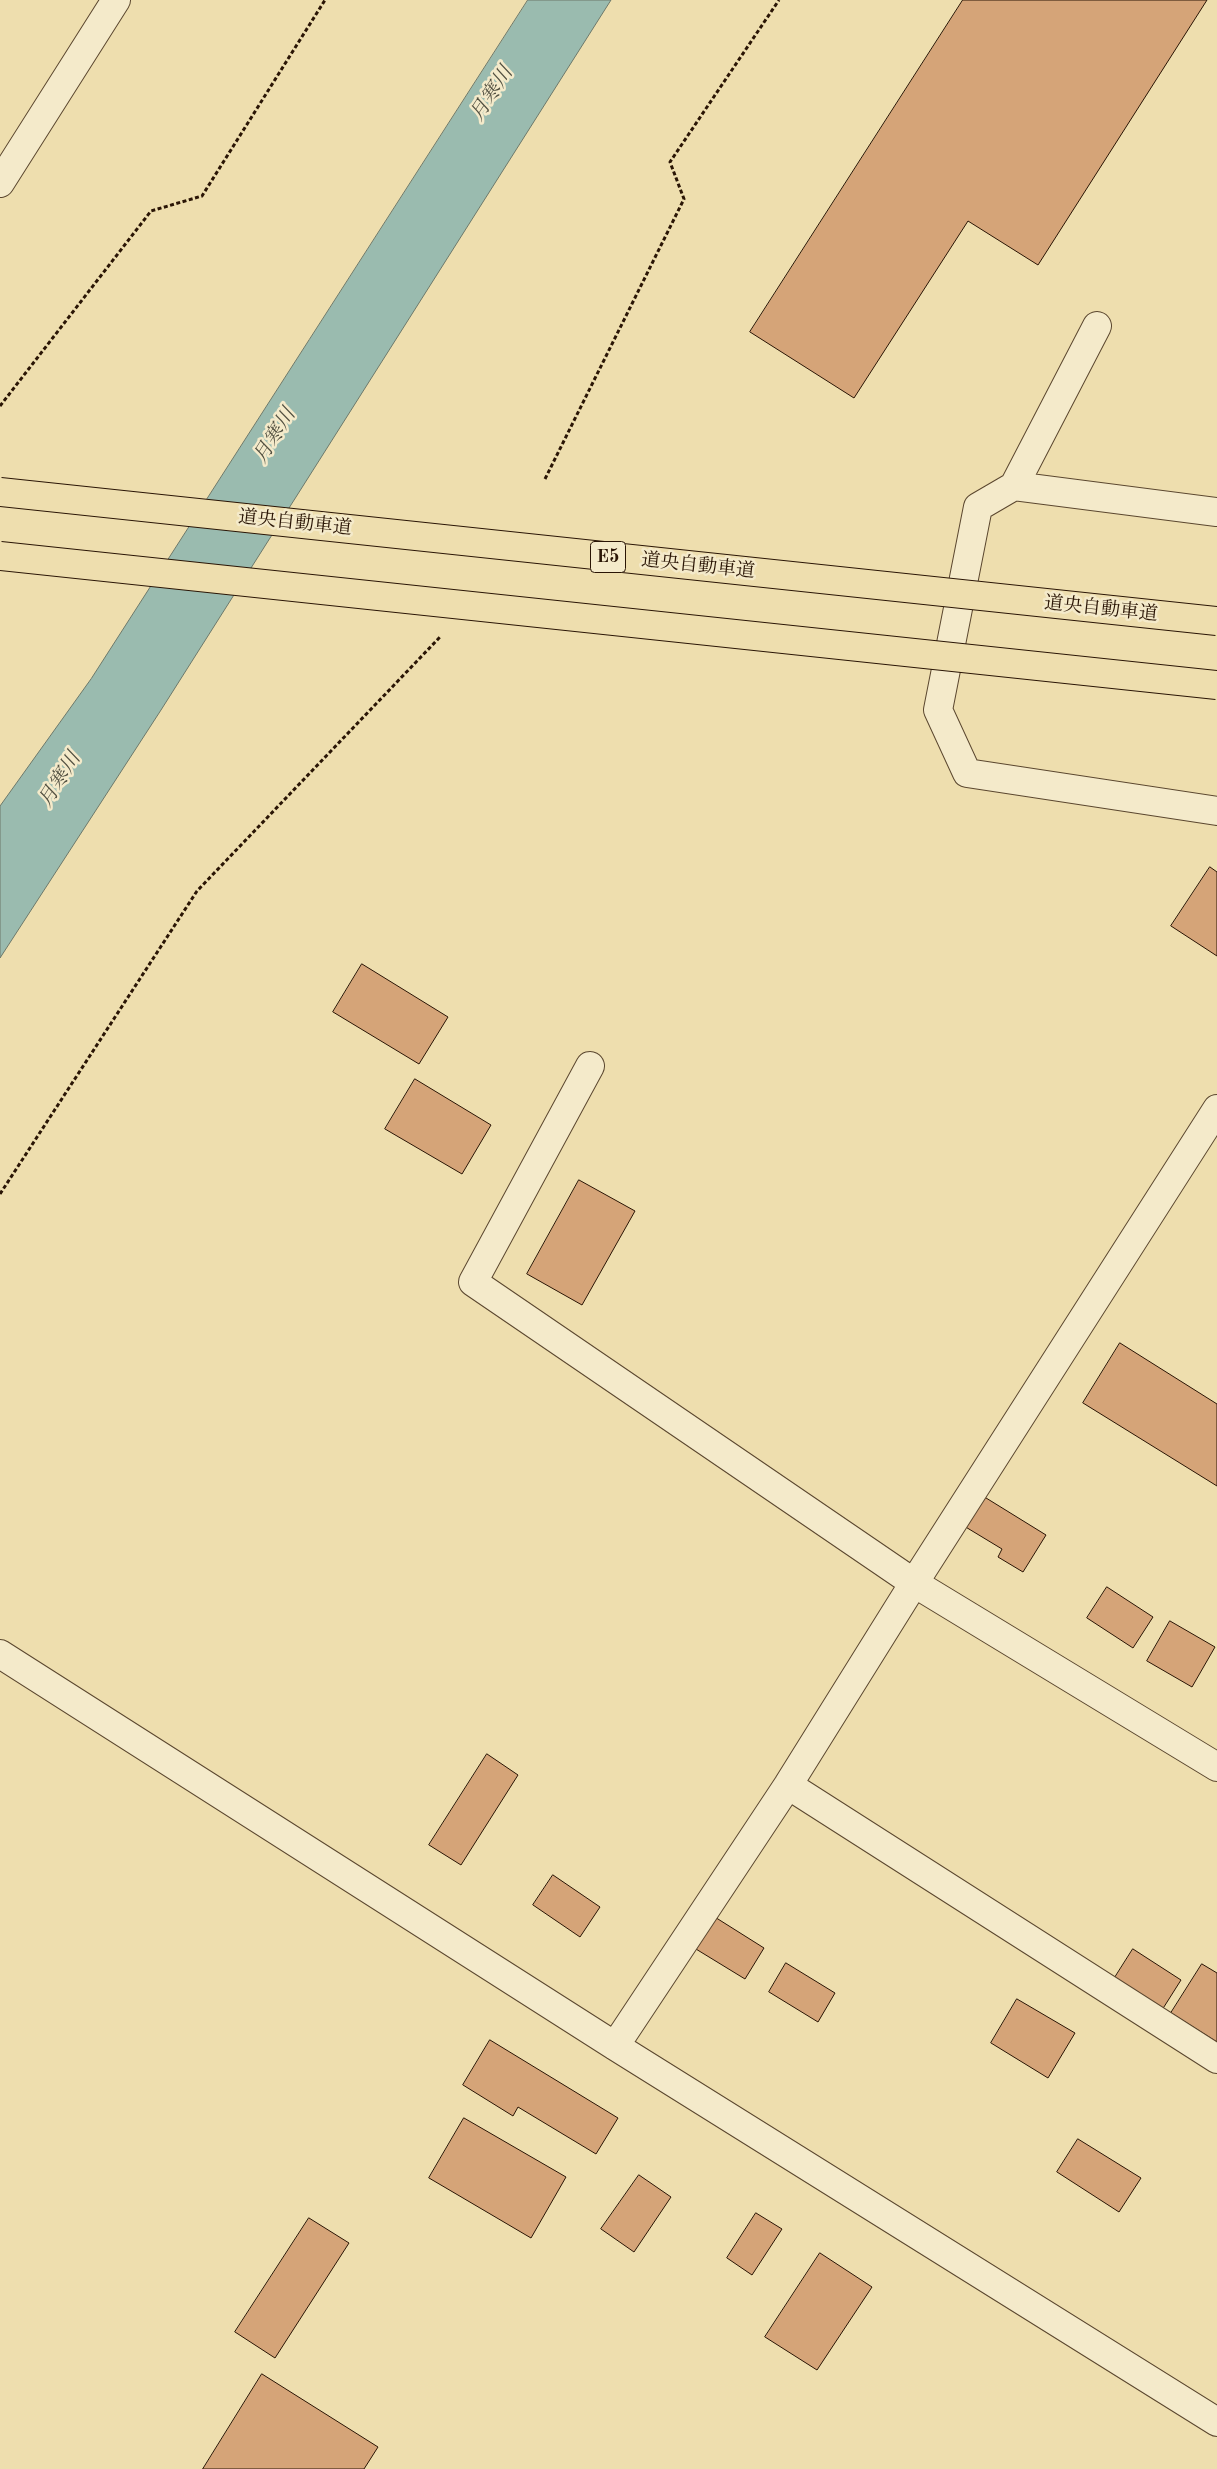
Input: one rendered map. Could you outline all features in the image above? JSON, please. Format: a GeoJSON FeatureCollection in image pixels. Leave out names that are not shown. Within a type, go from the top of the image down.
{"type":"FeatureCollection","features":[{"type":"Feature","properties":{"kind":"highway","name":"道央自動車道"},"geometry":{"type":"LineString","coordinates":[[0,492],[1217,621]]}},
{"type":"Feature","properties":{"kind":"highway"},"geometry":{"type":"LineString","coordinates":[[0,556],[1217,685]]}},
{"type":"Feature","properties":{"kind":"street"},"geometry":{"type":"LineString","coordinates":[[0,183],[116,0]]}},
{"type":"Feature","properties":{"kind":"street"},"geometry":{"type":"LineString","coordinates":[[1097,326],[1014,486],[978,507],[938,710],[967,773],[1217,811]]}},
{"type":"Feature","properties":{"kind":"street"},"geometry":{"type":"LineString","coordinates":[[1014,486],[1217,512]]}},
{"type":"Feature","properties":{"kind":"street"},"geometry":{"type":"LineString","coordinates":[[590,1066],[473,1282],[914,1582],[1217,1767]]}},
{"type":"Feature","properties":{"kind":"street"},"geometry":{"type":"LineString","coordinates":[[615,2046],[788,1784],[914,1582],[1217,1109]]}},
{"type":"Feature","properties":{"kind":"street"},"geometry":{"type":"LineString","coordinates":[[0,1654],[615,2046],[1217,2422]]}},
{"type":"Feature","properties":{"kind":"street"},"geometry":{"type":"LineString","coordinates":[[788,1784],[1217,2060]]}},
{"type":"Feature","properties":{"kind":"path"},"geometry":{"type":"LineString","coordinates":[[0,406],[151,211],[202,196],[325,0]]}},
{"type":"Feature","properties":{"kind":"path"},"geometry":{"type":"LineString","coordinates":[[545,478],[684,199],[670,162],[779,0]]}},
{"type":"Feature","properties":{"kind":"path"},"geometry":{"type":"LineString","coordinates":[[0,1194],[197,891],[440,637]]}},
{"type":"Feature","properties":{"kind":"water","name":"月寒川"},"geometry":{"type":"Polygon","coordinates":[[[528,0],[611,0],[161,710],[0,958],[0,806],[91,679],[528,0]]]}},
{"type":"Feature","properties":{"kind":"building"},"geometry":{"type":"Polygon","coordinates":[[[963,0],[1207,0],[1038,265],[968,221],[854,398],[750,332],[963,0]]]}},
{"type":"Feature","properties":{"kind":"building"},"geometry":{"type":"Polygon","coordinates":[[[1210,867],[1217,872],[1217,956],[1171,926],[1210,867]]]}},
{"type":"Feature","properties":{"kind":"building"},"geometry":{"type":"Polygon","coordinates":[[[362,964],[448,1017],[419,1064],[333,1012],[362,964]]]}},
{"type":"Feature","properties":{"kind":"building"},"geometry":{"type":"Polygon","coordinates":[[[415,1079],[491,1125],[462,1174],[385,1129],[415,1079]]]}},
{"type":"Feature","properties":{"kind":"building"},"geometry":{"type":"Polygon","coordinates":[[[579,1180],[635,1211],[582,1305],[527,1274],[579,1180]]]}},
{"type":"Feature","properties":{"kind":"building"},"geometry":{"type":"Polygon","coordinates":[[[1120,1343],[1217,1404],[1217,1486],[1083,1403],[1120,1343]]]}},
{"type":"Feature","properties":{"kind":"building"},"geometry":{"type":"Polygon","coordinates":[[[978,1493],[1046,1535],[1023,1572],[998,1557],[1002,1549],[959,1523],[978,1493]]]}},
{"type":"Feature","properties":{"kind":"building"},"geometry":{"type":"Polygon","coordinates":[[[1107,1587],[1153,1617],[1133,1648],[1087,1618],[1107,1587]]]}},
{"type":"Feature","properties":{"kind":"building"},"geometry":{"type":"Polygon","coordinates":[[[1170,1621],[1215,1647],[1192,1687],[1147,1661],[1170,1621]]]}},
{"type":"Feature","properties":{"kind":"building"},"geometry":{"type":"Polygon","coordinates":[[[487,1754],[518,1775],[461,1865],[429,1845],[487,1754]]]}},
{"type":"Feature","properties":{"kind":"building"},"geometry":{"type":"Polygon","coordinates":[[[553,1875],[600,1907],[580,1937],[533,1905],[553,1875]]]}},
{"type":"Feature","properties":{"kind":"building"},"geometry":{"type":"Polygon","coordinates":[[[710,1914],[764,1948],[745,1979],[691,1946],[710,1914]]]}},
{"type":"Feature","properties":{"kind":"building"},"geometry":{"type":"Polygon","coordinates":[[[1133,1949],[1181,1980],[1162,2010],[1114,1979],[1133,1949]]]}},
{"type":"Feature","properties":{"kind":"building"},"geometry":{"type":"Polygon","coordinates":[[[786,1963],[835,1993],[818,2022],[769,1992],[786,1963]]]}},
{"type":"Feature","properties":{"kind":"building"},"geometry":{"type":"Polygon","coordinates":[[[1202,1964],[1217,1973],[1217,2042],[1171,2013],[1202,1964]]]}},
{"type":"Feature","properties":{"kind":"building"},"geometry":{"type":"Polygon","coordinates":[[[1017,1999],[1075,2033],[1048,2078],[991,2043],[1017,1999]]]}},
{"type":"Feature","properties":{"kind":"building"},"geometry":{"type":"Polygon","coordinates":[[[490,2040],[618,2118],[596,2154],[518,2107],[513,2116],[463,2085],[490,2040]]]}},
{"type":"Feature","properties":{"kind":"building"},"geometry":{"type":"Polygon","coordinates":[[[464,2118],[566,2177],[531,2238],[429,2178],[464,2118]]]}},
{"type":"Feature","properties":{"kind":"building"},"geometry":{"type":"Polygon","coordinates":[[[1078,2139],[1141,2178],[1119,2212],[1057,2172],[1078,2139]]]}},
{"type":"Feature","properties":{"kind":"building"},"geometry":{"type":"Polygon","coordinates":[[[639,2175],[671,2197],[634,2252],[601,2229],[639,2175]]]}},
{"type":"Feature","properties":{"kind":"building"},"geometry":{"type":"Polygon","coordinates":[[[756,2213],[782,2229],[752,2275],[727,2258],[756,2213]]]}},
{"type":"Feature","properties":{"kind":"building"},"geometry":{"type":"Polygon","coordinates":[[[309,2218],[349,2243],[275,2358],[235,2332],[309,2218]]]}},
{"type":"Feature","properties":{"kind":"building"},"geometry":{"type":"Polygon","coordinates":[[[820,2253],[872,2287],[817,2370],[765,2337],[820,2253]]]}},
{"type":"Feature","properties":{"kind":"building"},"geometry":{"type":"Polygon","coordinates":[[[262,2374],[378,2447],[364,2469],[203,2469],[262,2374]]]}}]}
